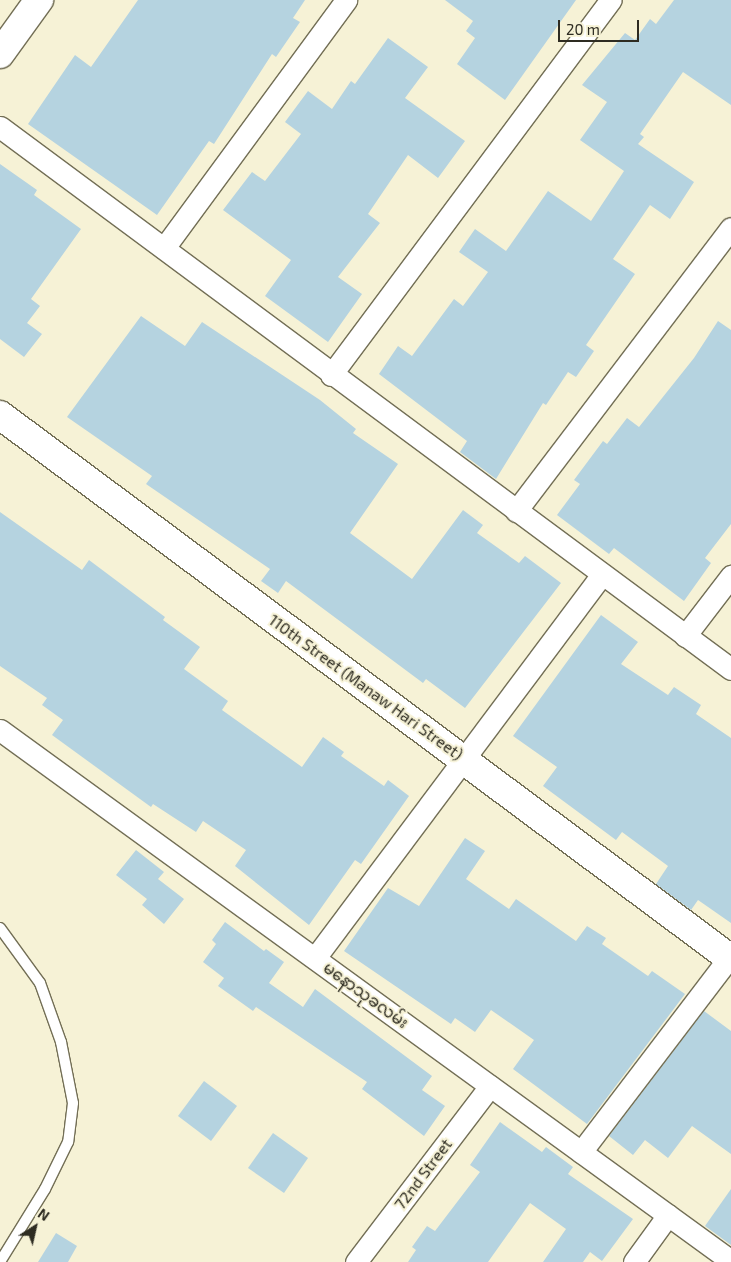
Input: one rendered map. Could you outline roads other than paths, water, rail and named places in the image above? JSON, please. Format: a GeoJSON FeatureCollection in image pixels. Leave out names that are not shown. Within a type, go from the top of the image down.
{"type":"FeatureCollection","features":[{"type":"Feature","properties":{"kind":"main road"},"geometry":{"type":"LineString","coordinates":[[0,54],[39,0]]}},
{"type":"Feature","properties":{"kind":"main road","name":"110th Street (Manaw Hari Street)"},"geometry":{"type":"LineString","coordinates":[[2,421],[464,758],[730,958]]}},
{"type":"Feature","properties":{"kind":"street"},"geometry":{"type":"LineString","coordinates":[[164,248],[346,0]]}},
{"type":"Feature","properties":{"kind":"street"},"geometry":{"type":"LineString","coordinates":[[331,375],[611,0]]}},
{"type":"Feature","properties":{"kind":"street"},"geometry":{"type":"LineString","coordinates":[[0,127],[164,248],[331,375],[731,669]]}},
{"type":"Feature","properties":{"kind":"street"},"geometry":{"type":"LineString","coordinates":[[516,511],[731,228]]}},
{"type":"Feature","properties":{"kind":"street"},"geometry":{"type":"LineString","coordinates":[[315,958],[602,574]]}},
{"type":"Feature","properties":{"kind":"street"},"geometry":{"type":"LineString","coordinates":[[685,636],[731,576]]}},
{"type":"Feature","properties":{"kind":"street","name":"မနောသုခလမ်း"},"geometry":{"type":"LineString","coordinates":[[0,730],[731,1261]]}},
{"type":"Feature","properties":{"kind":"street"},"geometry":{"type":"LineString","coordinates":[[581,1152],[730,958]]}},
{"type":"Feature","properties":{"kind":"street","name":"72nd Street"},"geometry":{"type":"LineString","coordinates":[[356,1262],[490,1086]]}},
{"type":"Feature","properties":{"kind":"street"},"geometry":{"type":"LineString","coordinates":[[634,1262],[668,1215]]}},
{"type":"Feature","properties":{"kind":"lane"},"geometry":{"type":"LineString","coordinates":[[0,928],[40,983],[61,1042],[73,1103],[68,1142],[44,1189],[0,1262]]}}]}
